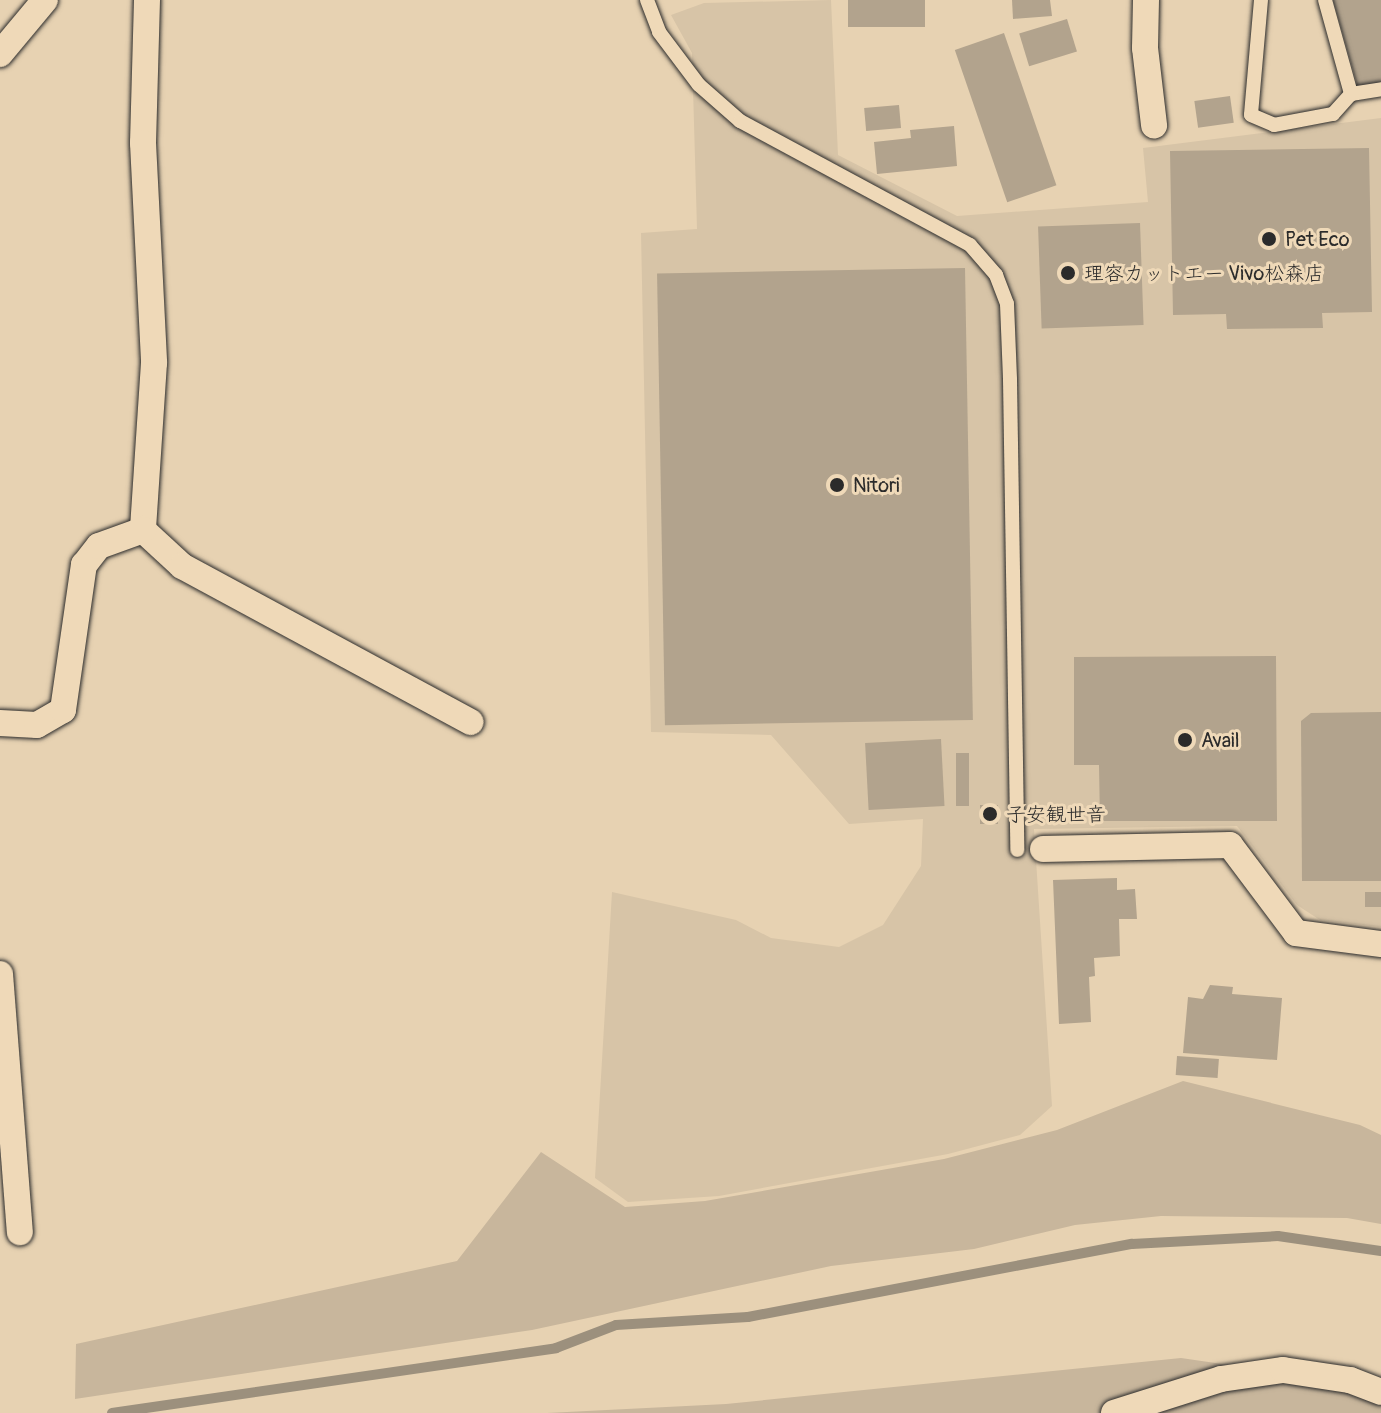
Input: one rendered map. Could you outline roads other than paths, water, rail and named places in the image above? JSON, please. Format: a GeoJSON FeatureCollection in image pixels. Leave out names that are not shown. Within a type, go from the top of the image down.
{"type":"FeatureCollection","features":[{"type":"Feature","properties":{"kind":"street"},"geometry":{"type":"LineString","coordinates":[[0,54],[45,0]]}},
{"type":"Feature","properties":{"kind":"street"},"geometry":{"type":"LineString","coordinates":[[143,530],[154,363],[143,143],[147,0]]}},
{"type":"Feature","properties":{"kind":"street"},"geometry":{"type":"LineString","coordinates":[[1146,0],[1145,48],[1154,125]]}},
{"type":"Feature","properties":{"kind":"street"},"geometry":{"type":"LineString","coordinates":[[143,530],[182,566],[471,722]]}},
{"type":"Feature","properties":{"kind":"street"},"geometry":{"type":"LineString","coordinates":[[0,723],[37,725],[63,710],[84,565],[99,546],[143,530]]}},
{"type":"Feature","properties":{"kind":"street"},"geometry":{"type":"LineString","coordinates":[[1030,850],[1230,845],[1296,933],[1381,944]]}},
{"type":"Feature","properties":{"kind":"street"},"geometry":{"type":"LineString","coordinates":[[0,974],[20,1232]]}},
{"type":"Feature","properties":{"kind":"street"},"geometry":{"type":"LineString","coordinates":[[1114,1413],[1221,1379],[1283,1370],[1318,1373],[1381,1392]]}},
{"type":"Feature","properties":{"kind":"lane"},"geometry":{"type":"LineString","coordinates":[[647,0],[659,32],[699,85],[740,121],[970,245],[996,275],[1007,304],[1030,850]]}},
{"type":"Feature","properties":{"kind":"lane"},"geometry":{"type":"LineString","coordinates":[[1261,0],[1251,115],[1274,125],[1333,114],[1351,94],[1381,89]]}},
{"type":"Feature","properties":{"kind":"lane"},"geometry":{"type":"LineString","coordinates":[[1325,0],[1351,94]]}},
{"type":"Feature","properties":{"kind":"waterway"},"geometry":{"type":"LineString","coordinates":[[112,1413],[556,1348],[616,1325],[748,1317],[1132,1244],[1278,1236],[1381,1251]]}},
{"type":"Feature","properties":{"kind":"place","name":"Pet Eco"},"geometry":{"type":"Point","coordinates":[1269,239]}},
{"type":"Feature","properties":{"kind":"place","name":"理容カットエー Vivo松森店"},"geometry":{"type":"Point","coordinates":[1068,273]}},
{"type":"Feature","properties":{"kind":"place","name":"Nitori"},"geometry":{"type":"Point","coordinates":[837,485]}},
{"type":"Feature","properties":{"kind":"place","name":"Avail"},"geometry":{"type":"Point","coordinates":[1185,740]}},
{"type":"Feature","properties":{"kind":"place","name":"子安観世音"},"geometry":{"type":"Point","coordinates":[990,814]}}]}
